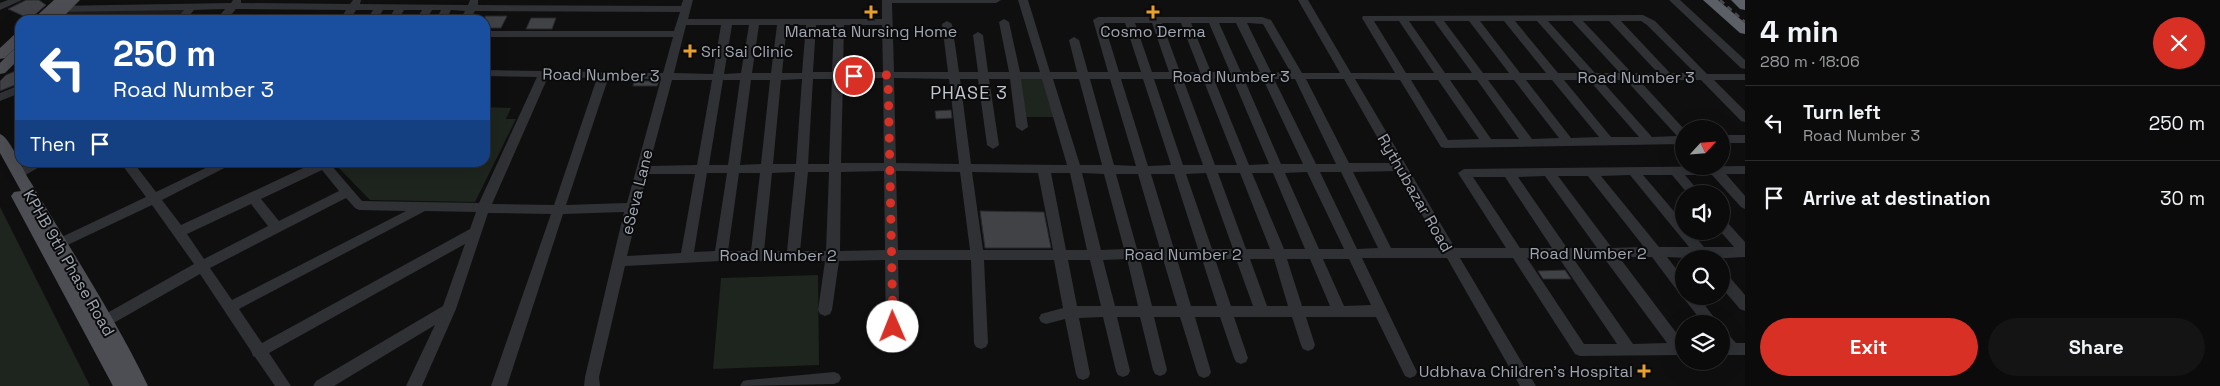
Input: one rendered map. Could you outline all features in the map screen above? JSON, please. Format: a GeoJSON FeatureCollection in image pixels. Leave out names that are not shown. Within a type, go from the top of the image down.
{"type":"FeatureCollection","features":[{"type":"Feature","properties":{"kind":"highway"},"geometry":{"type":"LineString","coordinates":[[1710,0],[1745,30]]}},
{"type":"Feature","properties":{"kind":"highway"},"geometry":{"type":"LineString","coordinates":[[1738,0],[1745,6]]}},
{"type":"Feature","properties":{"kind":"main road"},"geometry":{"type":"LineString","coordinates":[[52,15],[62,5],[74,0]]}},
{"type":"Feature","properties":{"kind":"main road"},"geometry":{"type":"LineString","coordinates":[[1,52],[15,45]]}},
{"type":"Feature","properties":{"kind":"main road"},"geometry":{"type":"LineString","coordinates":[[0,70],[15,48]]}},
{"type":"Feature","properties":{"kind":"main road","name":"KPHB 9th Phase Road"},"geometry":{"type":"LineString","coordinates":[[0,139],[18,174],[30,206]]}},
{"type":"Feature","properties":{"kind":"main road"},"geometry":{"type":"LineString","coordinates":[[0,161],[30,206],[53,246],[122,386]]}},
{"type":"Feature","properties":{"kind":"main road","name":"KPHB 9th Phase Road"},"geometry":{"type":"LineString","coordinates":[[53,246],[105,321],[139,386]]}},
{"type":"Feature","properties":{"kind":"street"},"geometry":{"type":"LineString","coordinates":[[0,7],[17,0]]}},
{"type":"Feature","properties":{"kind":"street"},"geometry":{"type":"LineString","coordinates":[[893,346],[887,0],[996,0]]}},
{"type":"Feature","properties":{"kind":"street"},"geometry":{"type":"LineString","coordinates":[[1023,0],[1075,170],[1123,370]]}},
{"type":"Feature","properties":{"kind":"street","name":"Rythubazar Road"},"geometry":{"type":"LineString","coordinates":[[1302,0],[1528,386]]}},
{"type":"Feature","properties":{"kind":"street"},"geometry":{"type":"LineString","coordinates":[[1674,0],[1745,66]]}},
{"type":"Feature","properties":{"kind":"street"},"geometry":{"type":"LineString","coordinates":[[62,5],[191,7],[236,3],[355,3],[380,7],[448,7],[474,4],[638,4],[686,10],[727,23],[886,22]]}},
{"type":"Feature","properties":{"kind":"street"},"geometry":{"type":"LineString","coordinates":[[225,15],[236,3]]}},
{"type":"Feature","properties":{"kind":"street"},"geometry":{"type":"LineString","coordinates":[[348,15],[355,3]]}},
{"type":"Feature","properties":{"kind":"street"},"geometry":{"type":"LineString","coordinates":[[468,15],[474,4]]}},
{"type":"Feature","properties":{"kind":"street"},"geometry":{"type":"LineString","coordinates":[[185,15],[191,7]]}},
{"type":"Feature","properties":{"kind":"street"},"geometry":{"type":"LineString","coordinates":[[375,15],[380,7]]}},
{"type":"Feature","properties":{"kind":"street"},"geometry":{"type":"LineString","coordinates":[[396,15],[401,7]]}},
{"type":"Feature","properties":{"kind":"street"},"geometry":{"type":"LineString","coordinates":[[424,15],[429,7]]}},
{"type":"Feature","properties":{"kind":"street"},"geometry":{"type":"LineString","coordinates":[[444,15],[448,7]]}},
{"type":"Feature","properties":{"kind":"street","name":"eSeva Lane"},"geometry":{"type":"LineString","coordinates":[[592,386],[592,376],[632,207],[686,10]]}},
{"type":"Feature","properties":{"kind":"street"},"geometry":{"type":"LineString","coordinates":[[1675,138],[1445,144],[1367,18],[1639,18],[1651,23],[1745,118]]}},
{"type":"Feature","properties":{"kind":"street"},"geometry":{"type":"LineString","coordinates":[[1402,18],[1487,143]]}},
{"type":"Feature","properties":{"kind":"street"},"geometry":{"type":"LineString","coordinates":[[1437,18],[1528,142]]}},
{"type":"Feature","properties":{"kind":"street"},"geometry":{"type":"LineString","coordinates":[[1472,18],[1568,142]]}},
{"type":"Feature","properties":{"kind":"street"},"geometry":{"type":"LineString","coordinates":[[1507,18],[1608,141]]}},
{"type":"Feature","properties":{"kind":"street"},"geometry":{"type":"LineString","coordinates":[[1540,18],[1648,140]]}},
{"type":"Feature","properties":{"kind":"street"},"geometry":{"type":"LineString","coordinates":[[1575,18],[1675,128]]}},
{"type":"Feature","properties":{"kind":"street"},"geometry":{"type":"LineString","coordinates":[[1612,18],[1667,76]]}},
{"type":"Feature","properties":{"kind":"street"},"geometry":{"type":"LineString","coordinates":[[1204,372],[1098,20],[1262,20],[1267,22],[1298,76],[1387,253]]}},
{"type":"Feature","properties":{"kind":"street"},"geometry":{"type":"LineString","coordinates":[[1129,20],[1241,358]]}},
{"type":"Feature","properties":{"kind":"street"},"geometry":{"type":"LineString","coordinates":[[1185,20],[1279,254],[1308,345]]}},
{"type":"Feature","properties":{"kind":"street"},"geometry":{"type":"LineString","coordinates":[[1213,20],[1339,311]]}},
{"type":"Feature","properties":{"kind":"street"},"geometry":{"type":"LineString","coordinates":[[1240,20],[1410,372]]}},
{"type":"Feature","properties":{"kind":"street"},"geometry":{"type":"LineString","coordinates":[[1156,21],[1178,76],[1262,311]]}},
{"type":"Feature","properties":{"kind":"street"},"geometry":{"type":"LineString","coordinates":[[825,310],[833,255],[836,76],[839,22]]}},
{"type":"Feature","properties":{"kind":"street"},"geometry":{"type":"LineString","coordinates":[[1004,22],[1015,76],[1022,127]]}},
{"type":"Feature","properties":{"kind":"street"},"geometry":{"type":"LineString","coordinates":[[687,256],[700,169],[727,23]]}},
{"type":"Feature","properties":{"kind":"street"},"geometry":{"type":"LineString","coordinates":[[721,256],[754,23]]}},
{"type":"Feature","properties":{"kind":"street"},"geometry":{"type":"LineString","coordinates":[[757,255],[768,168],[782,23]]}},
{"type":"Feature","properties":{"kind":"street"},"geometry":{"type":"LineString","coordinates":[[793,255],[802,168],[810,23]]}},
{"type":"Feature","properties":{"kind":"street"},"geometry":{"type":"LineString","coordinates":[[947,24],[977,255],[981,343]]}},
{"type":"Feature","properties":{"kind":"street"},"geometry":{"type":"LineString","coordinates":[[490,34],[679,34]]}},
{"type":"Feature","properties":{"kind":"street"},"geometry":{"type":"LineString","coordinates":[[978,35],[993,145]]}},
{"type":"Feature","properties":{"kind":"street"},"geometry":{"type":"LineString","coordinates":[[1074,40],[1086,76],[1147,312],[1160,370]]}},
{"type":"Feature","properties":{"kind":"street","name":"Road Number 3"},"geometry":{"type":"LineString","coordinates":[[490,73],[716,77],[888,75],[1047,77],[1114,75],[1745,77]]}},
{"type":"Feature","properties":{"kind":"street"},"geometry":{"type":"LineString","coordinates":[[490,80],[501,74]]}},
{"type":"Feature","properties":{"kind":"street"},"geometry":{"type":"LineString","coordinates":[[414,386],[449,309],[484,208],[544,74]]}},
{"type":"Feature","properties":{"kind":"street"},"geometry":{"type":"LineString","coordinates":[[499,386],[604,75]]}},
{"type":"Feature","properties":{"kind":"street"},"geometry":{"type":"LineString","coordinates":[[0,97],[15,91]]}},
{"type":"Feature","properties":{"kind":"street"},"geometry":{"type":"LineString","coordinates":[[1730,139],[1745,139]]}},
{"type":"Feature","properties":{"kind":"street"},"geometry":{"type":"LineString","coordinates":[[18,174],[32,167]]}},
{"type":"Feature","properties":{"kind":"street"},"geometry":{"type":"LineString","coordinates":[[132,167],[152,199],[179,232],[258,352],[283,386]]}},
{"type":"Feature","properties":{"kind":"street"},"geometry":{"type":"LineString","coordinates":[[53,246],[219,167]]}},
{"type":"Feature","properties":{"kind":"street"},"geometry":{"type":"LineString","coordinates":[[179,232],[320,167]]}},
{"type":"Feature","properties":{"kind":"street"},"geometry":{"type":"LineString","coordinates":[[328,167],[359,205],[559,210],[632,207]]}},
{"type":"Feature","properties":{"kind":"street"},"geometry":{"type":"LineString","coordinates":[[643,170],[890,167],[1044,170],[1211,170],[1400,167]]}},
{"type":"Feature","properties":{"kind":"street"},"geometry":{"type":"LineString","coordinates":[[1044,170],[1083,374]]}},
{"type":"Feature","properties":{"kind":"street"},"geometry":{"type":"LineString","coordinates":[[1675,170],[1464,173],[1580,350],[1675,349]]}},
{"type":"Feature","properties":{"kind":"street"},"geometry":{"type":"LineString","coordinates":[[1730,170],[1745,170]]}},
{"type":"Feature","properties":{"kind":"street"},"geometry":{"type":"LineString","coordinates":[[1633,171],[1698,250]]}},
{"type":"Feature","properties":{"kind":"street"},"geometry":{"type":"LineString","coordinates":[[1508,172],[1629,350]]}},
{"type":"Feature","properties":{"kind":"street"},"geometry":{"type":"LineString","coordinates":[[1548,172],[1675,340]]}},
{"type":"Feature","properties":{"kind":"street"},"geometry":{"type":"LineString","coordinates":[[1591,172],[1675,277]]}},
{"type":"Feature","properties":{"kind":"street"},"geometry":{"type":"LineString","coordinates":[[1679,175],[1688,185]]}},
{"type":"Feature","properties":{"kind":"street"},"geometry":{"type":"LineString","coordinates":[[1719,175],[1745,204]]}},
{"type":"Feature","properties":{"kind":"street"},"geometry":{"type":"LineString","coordinates":[[105,321],[202,266],[347,192]]}},
{"type":"Feature","properties":{"kind":"street"},"geometry":{"type":"LineString","coordinates":[[253,198],[278,228]]}},
{"type":"Feature","properties":{"kind":"street"},"geometry":{"type":"LineString","coordinates":[[230,308],[422,208]]}},
{"type":"Feature","properties":{"kind":"street"},"geometry":{"type":"LineString","coordinates":[[258,352],[476,232]]}},
{"type":"Feature","properties":{"kind":"street"},"geometry":{"type":"LineString","coordinates":[[1730,234],[1745,252]]}},
{"type":"Feature","properties":{"kind":"street","name":"Road Number 2"},"geometry":{"type":"LineString","coordinates":[[620,261],[687,256],[892,254],[1608,252],[1675,254]]}},
{"type":"Feature","properties":{"kind":"street","name":"Road Number 2"},"geometry":{"type":"LineString","coordinates":[[1730,253],[1745,252]]}},
{"type":"Feature","properties":{"kind":"street"},"geometry":{"type":"LineString","coordinates":[[1730,288],[1745,306]]}},
{"type":"Feature","properties":{"kind":"street"},"geometry":{"type":"LineString","coordinates":[[1697,305],[1705,315]]}},
{"type":"Feature","properties":{"kind":"street"},"geometry":{"type":"LineString","coordinates":[[321,386],[449,309]]}},
{"type":"Feature","properties":{"kind":"street"},"geometry":{"type":"LineString","coordinates":[[1046,318],[1071,312],[1380,311]]}},
{"type":"Feature","properties":{"kind":"street"},"geometry":{"type":"LineString","coordinates":[[748,386],[834,378]]}},
{"type":"Feature","properties":{"kind":"shaded area"},"geometry":{"type":"Polygon","coordinates":[[[191,7],[185,15],[58,15],[64,10],[191,7]]]}},
{"type":"Feature","properties":{"kind":"shaded area"},"geometry":{"type":"Polygon","coordinates":[[[1016,79],[1049,79],[1060,117],[1025,117],[1016,79]]]}},
{"type":"Feature","properties":{"kind":"shaded area"},"geometry":{"type":"Polygon","coordinates":[[[490,107],[511,108],[506,119],[516,119],[475,202],[370,200],[338,167],[490,167],[490,107]]]}},
{"type":"Feature","properties":{"kind":"shaded area"},"geometry":{"type":"Polygon","coordinates":[[[0,207],[90,386],[0,386],[0,207]]]}},
{"type":"Feature","properties":{"kind":"shaded area"},"geometry":{"type":"Polygon","coordinates":[[[818,275],[819,365],[713,369],[721,278],[818,275]]]}},
{"type":"Feature","properties":{"kind":"building"},"geometry":{"type":"Polygon","coordinates":[[[26,0],[39,0],[46,5],[35,15],[21,15],[8,9],[26,0]]]}},
{"type":"Feature","properties":{"kind":"building"},"geometry":{"type":"Polygon","coordinates":[[[490,16],[507,16],[501,28],[490,28],[490,16]]]}},
{"type":"Feature","properties":{"kind":"building"},"geometry":{"type":"Polygon","coordinates":[[[531,18],[556,18],[552,29],[526,29],[531,18]]]}},
{"type":"Feature","properties":{"kind":"building"},"geometry":{"type":"Polygon","coordinates":[[[15,71],[15,85],[0,91],[0,81],[6,75],[15,71]]]}},
{"type":"Feature","properties":{"kind":"building"},"geometry":{"type":"Polygon","coordinates":[[[634,81],[659,81],[657,86],[633,86],[634,81]]]}},
{"type":"Feature","properties":{"kind":"building"},"geometry":{"type":"Polygon","coordinates":[[[951,110],[952,118],[936,119],[935,111],[951,110]]]}},
{"type":"Feature","properties":{"kind":"building"},"geometry":{"type":"Polygon","coordinates":[[[980,211],[1044,212],[1051,248],[985,248],[980,211]]]}},
{"type":"Feature","properties":{"kind":"building"},"geometry":{"type":"Polygon","coordinates":[[[1565,270],[1571,279],[1543,279],[1538,271],[1565,270]]]}},
{"type":"Feature","properties":{"kind":"railway"},"geometry":{"type":"LineString","coordinates":[[1720,0],[1745,22]]}},
{"type":"Feature","properties":{"kind":"place","name":"Mamata Nursing Home"},"geometry":{"type":"Point","coordinates":[871,12]}},
{"type":"Feature","properties":{"kind":"place","name":"Cosmo Derma"},"geometry":{"type":"Point","coordinates":[1153,12]}},
{"type":"Feature","properties":{"kind":"place","name":"Sri Sai Clinic"},"geometry":{"type":"Point","coordinates":[690,51]}},
{"type":"Feature","properties":{"kind":"place","name":"Udbhava Children's Hospital"},"geometry":{"type":"Point","coordinates":[1644,371]}},
{"type":"Feature","properties":{"kind":"district","name":"PHASE 3"},"geometry":{"type":"Point","coordinates":[969,92]}},
{"type":"Feature","properties":{"kind":"route"},"geometry":{"type":"LineString","coordinates":[[854,76],[888,75],[893,327]]}}]}
